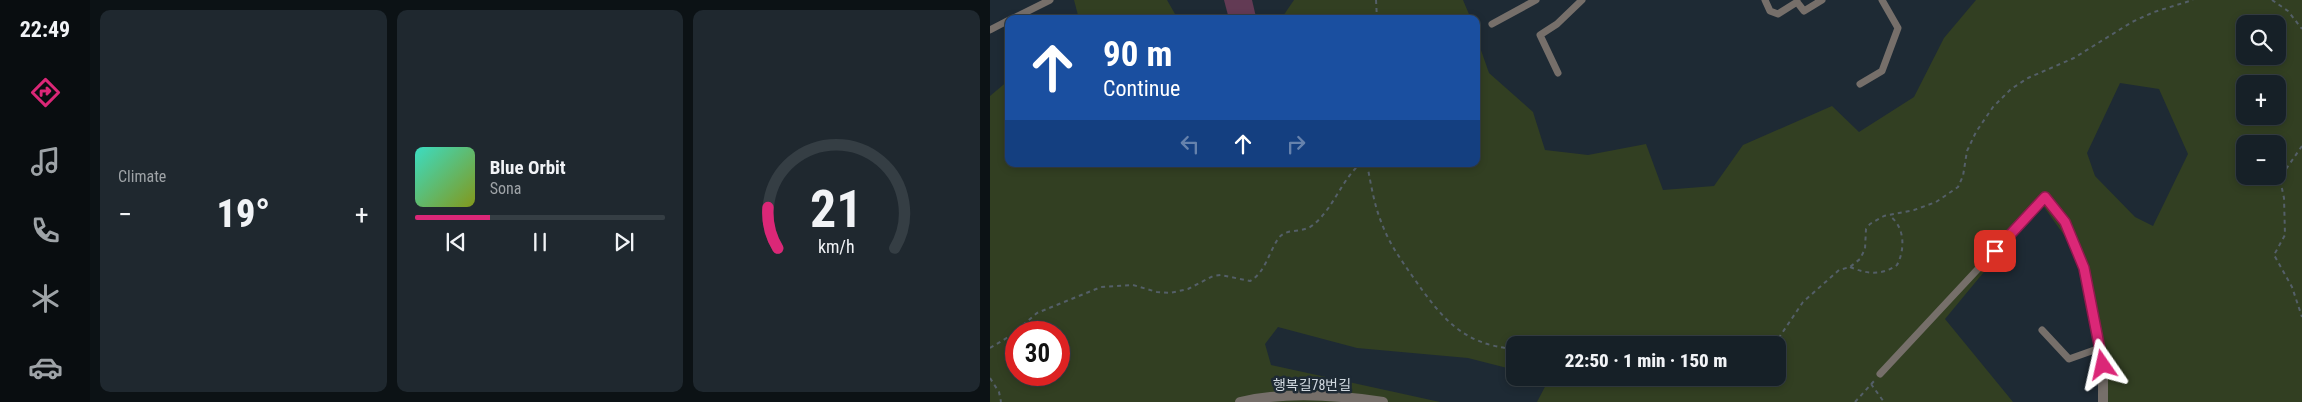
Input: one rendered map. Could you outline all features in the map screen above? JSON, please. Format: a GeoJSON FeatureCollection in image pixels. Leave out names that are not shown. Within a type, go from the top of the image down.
{"type":"FeatureCollection","features":[{"type":"Feature","properties":{"kind":"street"},"geometry":{"type":"LineString","coordinates":[[2065,222],[2084,268],[2103,365],[2103,402]]}},
{"type":"Feature","properties":{"kind":"street","name":"행복길78번길"},"geometry":{"type":"LineString","coordinates":[[1240,402],[1295,396],[1342,396],[1384,402]]}},
{"type":"Feature","properties":{"kind":"lane"},"geometry":{"type":"LineString","coordinates":[[1020,15],[1050,0]]}},
{"type":"Feature","properties":{"kind":"lane"},"geometry":{"type":"LineString","coordinates":[[1492,24],[1536,0]]}},
{"type":"Feature","properties":{"kind":"lane"},"geometry":{"type":"LineString","coordinates":[[1558,73],[1540,35],[1557,24],[1582,0]]}},
{"type":"Feature","properties":{"kind":"lane"},"geometry":{"type":"LineString","coordinates":[[1765,0],[1770,10],[1778,14],[1797,1],[1804,11],[1822,0]]}},
{"type":"Feature","properties":{"kind":"lane"},"geometry":{"type":"LineString","coordinates":[[1860,84],[1882,71],[1898,28],[1882,0]]}},
{"type":"Feature","properties":{"kind":"lane"},"geometry":{"type":"LineString","coordinates":[[990,30],[1005,22]]}},
{"type":"Feature","properties":{"kind":"lane"},"geometry":{"type":"LineString","coordinates":[[1880,374],[2045,197],[2065,222]]}},
{"type":"Feature","properties":{"kind":"lane"},"geometry":{"type":"LineString","coordinates":[[2042,330],[2069,359],[2100,348]]}},
{"type":"Feature","properties":{"kind":"path"},"geometry":{"type":"LineString","coordinates":[[1376,0],[1377,15]]}},
{"type":"Feature","properties":{"kind":"path"},"geometry":{"type":"LineString","coordinates":[[1780,336],[1803,302],[1839,270],[1850,267],[1864,254],[1866,229],[1877,220],[1936,202],[1958,186],[1963,176],[1967,151],[1976,132],[1993,107],[2019,84],[2074,58],[2132,22],[2154,12],[2193,0]]}},
{"type":"Feature","properties":{"kind":"path"},"geometry":{"type":"LineString","coordinates":[[2272,0],[2288,11],[2302,29]]}},
{"type":"Feature","properties":{"kind":"path"},"geometry":{"type":"LineString","coordinates":[[2302,146],[2284,172],[2280,184],[2284,198],[2285,235],[2274,255],[2292,287],[2302,317]]}},
{"type":"Feature","properties":{"kind":"path"},"geometry":{"type":"LineString","coordinates":[[990,348],[1010,336],[1037,313],[1101,286],[1133,285],[1157,292],[1170,293],[1188,289],[1213,276],[1222,275],[1250,281],[1260,272],[1283,233],[1304,230],[1315,223],[1357,167]]}},
{"type":"Feature","properties":{"kind":"path"},"geometry":{"type":"LineString","coordinates":[[1368,167],[1378,214],[1388,237],[1435,309],[1455,328],[1472,337],[1506,348]]}},
{"type":"Feature","properties":{"kind":"path"},"geometry":{"type":"LineString","coordinates":[[1850,267],[1866,273],[1877,273],[1897,265],[1902,254],[1902,239],[1899,226],[1890,216]]}},
{"type":"Feature","properties":{"kind":"path"},"geometry":{"type":"LineString","coordinates":[[990,378],[999,392],[1001,402]]}},
{"type":"Feature","properties":{"kind":"path"},"geometry":{"type":"LineString","coordinates":[[1855,402],[1871,384],[1884,402]]}},
{"type":"Feature","properties":{"kind":"green space"},"geometry":{"type":"Polygon","coordinates":[[[1074,0],[1167,0],[1176,15],[1078,15],[1074,0]]]}},
{"type":"Feature","properties":{"kind":"green space"},"geometry":{"type":"Polygon","coordinates":[[[1294,0],[1463,0],[1469,15],[1284,15],[1294,0]]]}},
{"type":"Feature","properties":{"kind":"green space"},"geometry":{"type":"Polygon","coordinates":[[[1976,0],[2302,0],[2302,402],[2108,402],[2089,270],[2041,203],[1945,319],[2013,402],[1537,402],[1545,386],[1786,386],[1786,336],[1506,336],[1506,368],[1468,358],[1357,348],[1278,327],[1265,344],[1271,365],[1440,402],[990,402],[990,96],[1005,83],[1005,167],[1480,167],[1480,47],[1489,73],[1533,112],[1545,150],[1588,155],[1646,144],[1663,190],[1714,186],[1743,145],[1832,106],[1859,132],[1914,97],[1944,38],[1976,0]],[[2120,83],[2087,153],[2095,176],[2135,217],[2153,226],[2188,154],[2159,89],[2120,83]]]}},
{"type":"Feature","properties":{"kind":"building"},"geometry":{"type":"Polygon","coordinates":[[[1224,0],[1252,0],[1256,15],[1228,15],[1224,0]]]}},
{"type":"Feature","properties":{"kind":"route"},"geometry":{"type":"LineString","coordinates":[[1995,251],[2045,197],[2065,222],[2084,268],[2103,365]]}}]}
